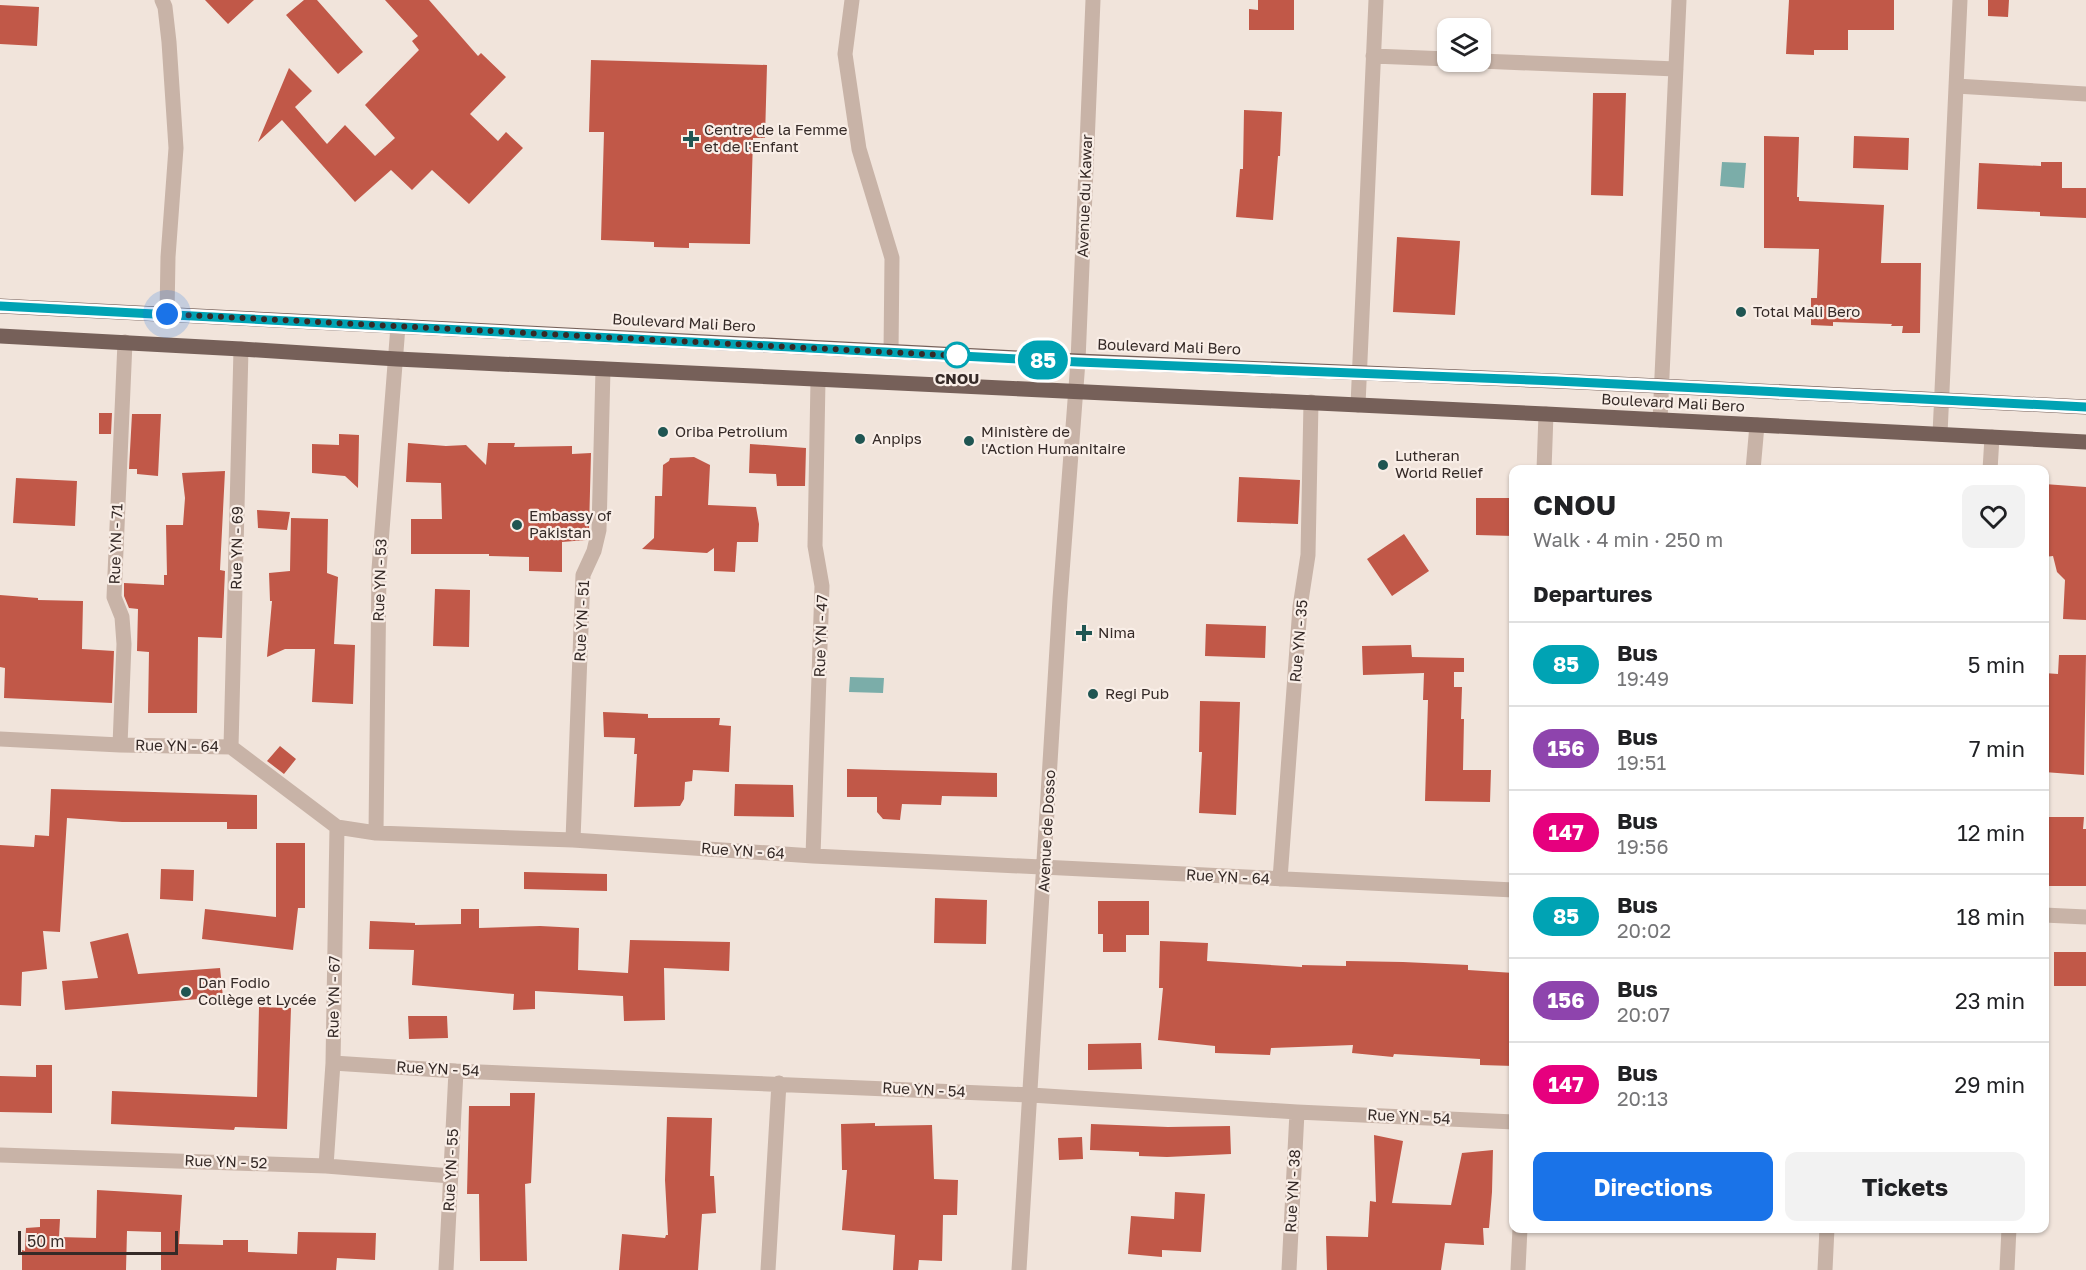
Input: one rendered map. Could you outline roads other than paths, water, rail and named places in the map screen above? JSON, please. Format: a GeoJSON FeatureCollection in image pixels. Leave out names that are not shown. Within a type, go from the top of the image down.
{"type":"FeatureCollection","features":[{"type":"Feature","properties":{"kind":"main road","name":"Boulevard Mali Bero"},"geometry":{"type":"LineString","coordinates":[[0,306],[1078,362],[1662,386],[2086,407]]}},
{"type":"Feature","properties":{"kind":"main road","name":"Boulevard Mali Bero"},"geometry":{"type":"LineString","coordinates":[[0,336],[397,359],[1076,393],[1311,402],[2086,442]]}},
{"type":"Feature","properties":{"kind":"street"},"geometry":{"type":"LineString","coordinates":[[162,0],[165,7],[169,42],[176,148],[168,257],[167,314]]}},
{"type":"Feature","properties":{"kind":"street"},"geometry":{"type":"LineString","coordinates":[[852,0],[845,54],[859,149],[892,258],[891,352]]}},
{"type":"Feature","properties":{"kind":"street","name":"Avenue du Kawar"},"geometry":{"type":"LineString","coordinates":[[1076,393],[1093,0]]}},
{"type":"Feature","properties":{"kind":"street"},"geometry":{"type":"LineString","coordinates":[[1358,405],[1376,0]]}},
{"type":"Feature","properties":{"kind":"street"},"geometry":{"type":"LineString","coordinates":[[1660,420],[1679,0]]}},
{"type":"Feature","properties":{"kind":"street"},"geometry":{"type":"LineString","coordinates":[[1940,434],[1960,0]]}},
{"type":"Feature","properties":{"kind":"street"},"geometry":{"type":"LineString","coordinates":[[1373,56],[1437,59]]}},
{"type":"Feature","properties":{"kind":"street"},"geometry":{"type":"LineString","coordinates":[[1491,61],[1676,69]]}},
{"type":"Feature","properties":{"kind":"street"},"geometry":{"type":"LineString","coordinates":[[1956,86],[2086,94]]}},
{"type":"Feature","properties":{"kind":"street","name":"Rue YN - 53"},"geometry":{"type":"LineString","coordinates":[[376,833],[379,569],[398,326]]}},
{"type":"Feature","properties":{"kind":"street","name":"Rue YN - 71"},"geometry":{"type":"LineString","coordinates":[[120,745],[124,644],[122,617],[114,597],[125,342]]}},
{"type":"Feature","properties":{"kind":"street","name":"Rue YN - 69"},"geometry":{"type":"LineString","coordinates":[[231,747],[241,349]]}},
{"type":"Feature","properties":{"kind":"street","name":"Rue YN - 51"},"geometry":{"type":"LineString","coordinates":[[573,840],[583,575],[594,551],[599,530],[603,369]]}},
{"type":"Feature","properties":{"kind":"street","name":"Rue YN - 47"},"geometry":{"type":"LineString","coordinates":[[813,856],[822,586],[815,546],[818,380]]}},
{"type":"Feature","properties":{"kind":"street","name":"Avenue de Dosso"},"geometry":{"type":"LineString","coordinates":[[1019,1270],[1060,599],[1076,393]]}},
{"type":"Feature","properties":{"kind":"street","name":"Rue YN - 35"},"geometry":{"type":"LineString","coordinates":[[1280,879],[1300,608],[1308,555],[1311,402]]}},
{"type":"Feature","properties":{"kind":"street"},"geometry":{"type":"LineString","coordinates":[[1544,465],[1546,414]]}},
{"type":"Feature","properties":{"kind":"street"},"geometry":{"type":"LineString","coordinates":[[1753,465],[1757,425]]}},
{"type":"Feature","properties":{"kind":"street"},"geometry":{"type":"LineString","coordinates":[[1990,465],[1992,437]]}},
{"type":"Feature","properties":{"kind":"street","name":"Rue YN - 64"},"geometry":{"type":"LineString","coordinates":[[0,739],[120,745],[231,747],[337,827],[376,833],[573,840],[813,856],[1509,890]]}},
{"type":"Feature","properties":{"kind":"street","name":"Rue YN - 67"},"geometry":{"type":"LineString","coordinates":[[326,1166],[333,1064],[337,827]]}},
{"type":"Feature","properties":{"kind":"street"},"geometry":{"type":"LineString","coordinates":[[2049,915],[2086,917]]}},
{"type":"Feature","properties":{"kind":"street","name":"Rue YN - 54"},"geometry":{"type":"LineString","coordinates":[[333,1064],[1031,1095],[1297,1112],[1509,1122]]}},
{"type":"Feature","properties":{"kind":"street","name":"Rue YN - 55"},"geometry":{"type":"LineString","coordinates":[[446,1270],[456,1071]]}},
{"type":"Feature","properties":{"kind":"street"},"geometry":{"type":"LineString","coordinates":[[768,1270],[779,1083]]}},
{"type":"Feature","properties":{"kind":"street","name":"Rue YN - 38"},"geometry":{"type":"LineString","coordinates":[[1289,1270],[1297,1112]]}},
{"type":"Feature","properties":{"kind":"street","name":"Rue YN - 52"},"geometry":{"type":"LineString","coordinates":[[0,1155],[326,1166],[451,1176]]}},
{"type":"Feature","properties":{"kind":"street"},"geometry":{"type":"LineString","coordinates":[[1518,1270],[1520,1233]]}},
{"type":"Feature","properties":{"kind":"street"},"geometry":{"type":"LineString","coordinates":[[1825,1270],[1827,1233]]}},
{"type":"Feature","properties":{"kind":"street"},"geometry":{"type":"LineString","coordinates":[[2007,1270],[2009,1233]]}},
{"type":"Feature","properties":{"kind":"water"},"geometry":{"type":"Polygon","coordinates":[[[1722,162],[1746,163],[1744,188],[1720,186],[1722,162]]]}},
{"type":"Feature","properties":{"kind":"water"},"geometry":{"type":"Polygon","coordinates":[[[850,677],[884,678],[883,693],[849,692],[850,677]]]}},
{"type":"Feature","properties":{"kind":"place","name":"Centre de la Femme et de l'Enfant"},"geometry":{"type":"Point","coordinates":[691,139]}},
{"type":"Feature","properties":{"kind":"place","name":"Total Mali Bero"},"geometry":{"type":"Point","coordinates":[1741,312]}},
{"type":"Feature","properties":{"kind":"place","name":"CNOU"},"geometry":{"type":"Point","coordinates":[957,355]}},
{"type":"Feature","properties":{"kind":"place","name":"Oriba Petrolium"},"geometry":{"type":"Point","coordinates":[663,432]}},
{"type":"Feature","properties":{"kind":"place","name":"Anpips"},"geometry":{"type":"Point","coordinates":[860,439]}},
{"type":"Feature","properties":{"kind":"place","name":"Ministère de l'Action Humanitaire"},"geometry":{"type":"Point","coordinates":[969,441]}},
{"type":"Feature","properties":{"kind":"place","name":"Lutheran World Relief"},"geometry":{"type":"Point","coordinates":[1383,465]}},
{"type":"Feature","properties":{"kind":"place","name":"Embassy of Pakistan"},"geometry":{"type":"Point","coordinates":[517,525]}},
{"type":"Feature","properties":{"kind":"place","name":"Nima"},"geometry":{"type":"Point","coordinates":[1084,633]}},
{"type":"Feature","properties":{"kind":"place","name":"Regi Pub"},"geometry":{"type":"Point","coordinates":[1093,694]}},
{"type":"Feature","properties":{"kind":"place","name":"Dan Fodio Collège et Lycée"},"geometry":{"type":"Point","coordinates":[186,992]}}]}
